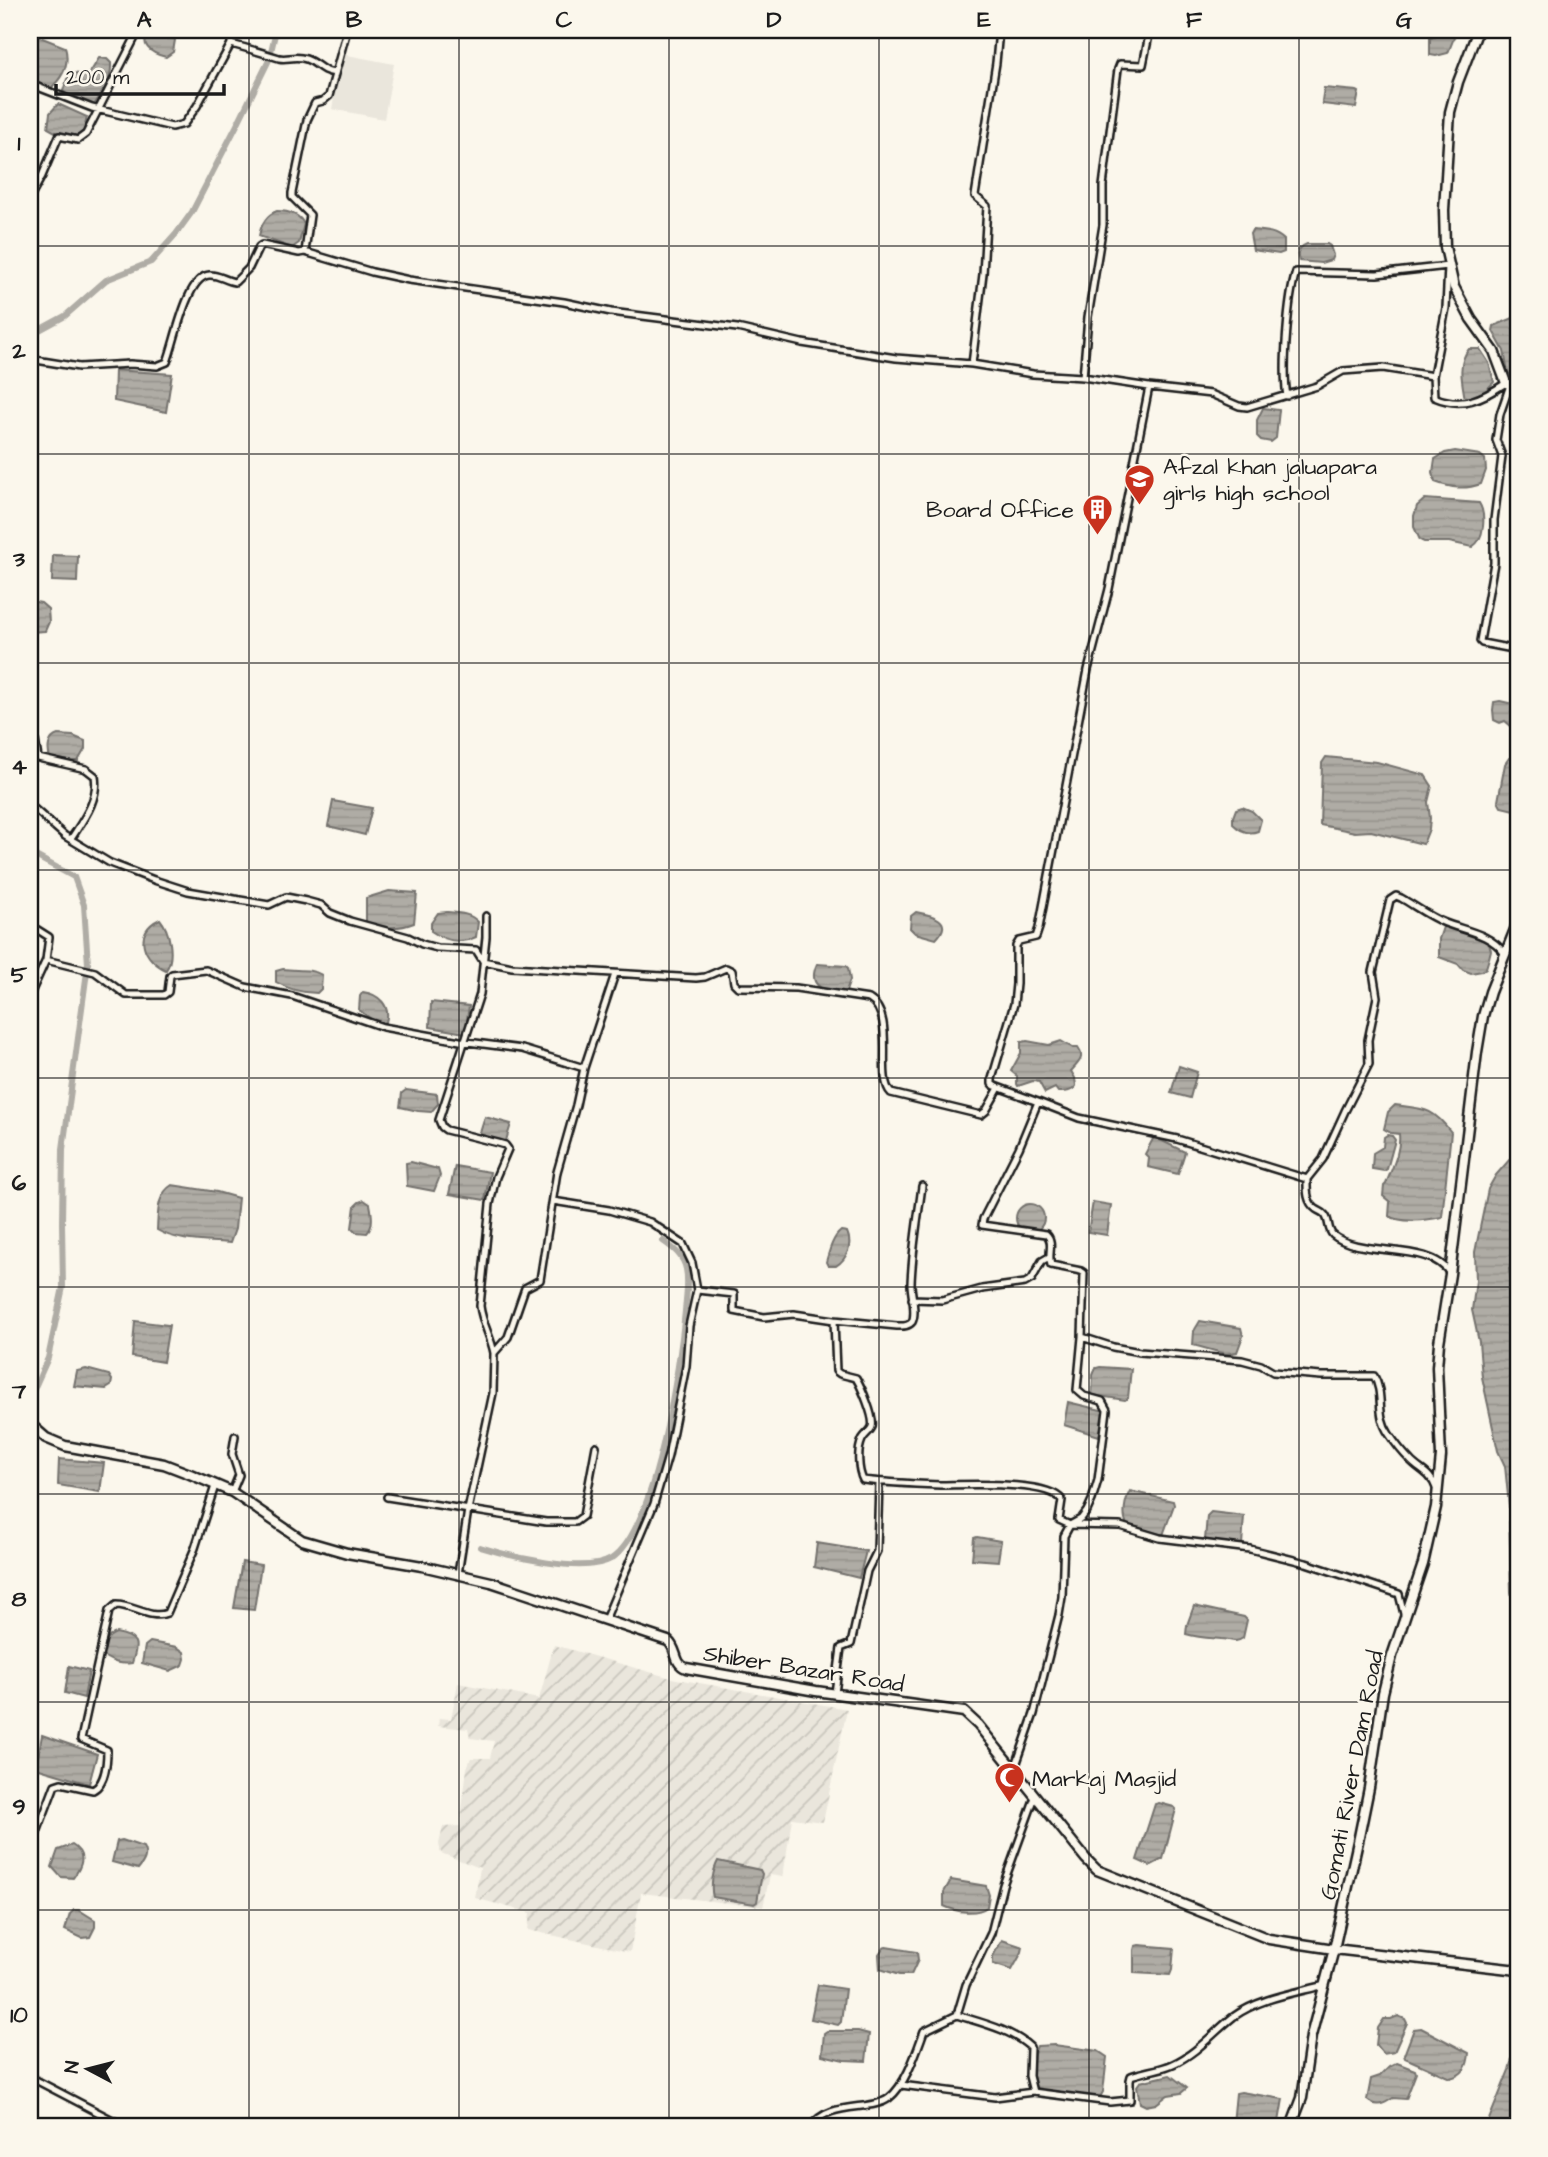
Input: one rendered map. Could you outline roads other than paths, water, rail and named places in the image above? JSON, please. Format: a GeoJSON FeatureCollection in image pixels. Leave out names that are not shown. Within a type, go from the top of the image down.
{"type":"FeatureCollection","features":[{"type":"Feature","properties":{"kind":"street"},"geometry":{"type":"LineString","coordinates":[[30,198],[59,136],[75,139],[86,134],[139,30]]}},
{"type":"Feature","properties":{"kind":"street"},"geometry":{"type":"LineString","coordinates":[[30,84],[98,110],[172,127],[184,124],[197,106],[230,44],[231,30]]}},
{"type":"Feature","properties":{"kind":"street"},"geometry":{"type":"LineString","coordinates":[[305,252],[310,215],[292,197],[292,193],[310,111],[315,103],[329,96],[347,30]]}},
{"type":"Feature","properties":{"kind":"street"},"geometry":{"type":"LineString","coordinates":[[972,364],[983,274],[987,206],[975,196],[999,30]]}},
{"type":"Feature","properties":{"kind":"street"},"geometry":{"type":"LineString","coordinates":[[1083,377],[1088,317],[1103,225],[1103,186],[1118,69],[1119,64],[1123,63],[1143,65],[1150,30]]}},
{"type":"Feature","properties":{"kind":"street"},"geometry":{"type":"LineString","coordinates":[[1478,30],[1458,82],[1450,112],[1444,210],[1445,247],[1454,287],[1471,319],[1494,351],[1511,385],[1500,414],[1496,440],[1502,456],[1493,520],[1494,563],[1480,641],[1518,650]]}},
{"type":"Feature","properties":{"kind":"street"},"geometry":{"type":"LineString","coordinates":[[230,44],[280,58],[295,56],[307,59],[320,69],[335,73]]}},
{"type":"Feature","properties":{"kind":"street"},"geometry":{"type":"LineString","coordinates":[[30,359],[79,367],[160,365],[167,362],[182,312],[195,284],[203,277],[214,275],[233,282],[237,280],[262,245],[305,252],[409,280],[564,302],[611,312],[737,328],[802,343],[896,358],[972,364],[1033,374],[1083,377],[1211,394],[1247,407],[1318,386],[1343,371],[1383,368],[1433,376]]}},
{"type":"Feature","properties":{"kind":"street"},"geometry":{"type":"LineString","coordinates":[[1448,266],[1446,308],[1433,376],[1434,397],[1444,401],[1476,401],[1511,385]]}},
{"type":"Feature","properties":{"kind":"street"},"geometry":{"type":"LineString","coordinates":[[1287,397],[1284,383],[1296,272],[1377,274],[1448,266]]}},
{"type":"Feature","properties":{"kind":"street"},"geometry":{"type":"LineString","coordinates":[[1149,387],[1109,589],[1088,670],[1039,928],[1036,937],[1019,941],[1016,946],[1014,1004],[992,1084],[1079,1118],[1177,1139],[1307,1179]]}},
{"type":"Feature","properties":{"kind":"street"},"geometry":{"type":"LineString","coordinates":[[30,733],[35,740],[38,758],[86,769],[95,775],[92,805],[71,839]]}},
{"type":"Feature","properties":{"kind":"street"},"geometry":{"type":"LineString","coordinates":[[30,805],[71,839],[110,863],[154,880],[188,891],[269,905],[286,897],[306,901],[321,905],[349,921],[408,937],[422,944],[437,948],[476,950],[483,961],[512,967],[696,978],[726,968],[732,971],[734,983],[738,987],[796,988],[869,999],[878,1008],[886,1044],[886,1088],[891,1093],[981,1115],[999,1088]]}},
{"type":"Feature","properties":{"kind":"street"},"geometry":{"type":"LineString","coordinates":[[1450,1274],[1439,1261],[1350,1243],[1335,1236],[1329,1229],[1326,1216],[1309,1201],[1307,1179],[1323,1159],[1369,1064],[1367,1044],[1377,997],[1373,972],[1391,900],[1396,896],[1401,898],[1443,923],[1469,930],[1496,943],[1504,953]]}},
{"type":"Feature","properties":{"kind":"street"},"geometry":{"type":"LineString","coordinates":[[458,1574],[492,1393],[494,1353],[481,1317],[480,1306],[490,1204],[496,1177],[508,1149],[505,1145],[446,1130],[439,1124],[439,1115],[480,994],[486,916]]}},
{"type":"Feature","properties":{"kind":"street","name":"Gomati River Dam Road"},"geometry":{"type":"LineString","coordinates":[[1291,2127],[1302,2098],[1311,2036],[1334,1949],[1369,1788],[1383,1693],[1392,1656],[1423,1564],[1438,1493],[1441,1434],[1439,1343],[1471,1098],[1483,1016],[1504,953],[1518,922]]}},
{"type":"Feature","properties":{"kind":"street"},"geometry":{"type":"LineString","coordinates":[[30,925],[49,937],[46,960],[30,995]]}},
{"type":"Feature","properties":{"kind":"street"},"geometry":{"type":"LineString","coordinates":[[46,960],[94,972],[123,993],[146,996],[166,995],[172,974],[206,970],[245,987],[292,996],[383,1027],[464,1042],[522,1049],[584,1068]]}},
{"type":"Feature","properties":{"kind":"street"},"geometry":{"type":"LineString","coordinates":[[494,1353],[508,1337],[525,1288],[540,1280],[557,1172],[584,1068],[615,974]]}},
{"type":"Feature","properties":{"kind":"street"},"geometry":{"type":"LineString","coordinates":[[1014,1770],[1034,1714],[1059,1615],[1064,1536],[1070,1525],[1081,1518],[1092,1500],[1098,1480],[1107,1410],[1102,1401],[1084,1396],[1077,1390],[1084,1273],[1055,1267],[1049,1262],[1051,1243],[1046,1234],[986,1227],[982,1224],[1038,1102]]}},
{"type":"Feature","properties":{"kind":"street"},"geometry":{"type":"LineString","coordinates":[[697,1290],[734,1294],[734,1311],[764,1317],[794,1314],[906,1326],[912,1322],[913,1315],[912,1262],[922,1186]]}},
{"type":"Feature","properties":{"kind":"street"},"geometry":{"type":"LineString","coordinates":[[553,1201],[609,1210],[650,1222],[683,1244],[692,1263],[697,1290],[689,1326],[686,1366],[668,1456],[654,1504],[605,1621]]}},
{"type":"Feature","properties":{"kind":"street"},"geometry":{"type":"LineString","coordinates":[[912,1298],[942,1300],[982,1289],[1025,1283],[1032,1279],[1042,1261],[1049,1257]]}},
{"type":"Feature","properties":{"kind":"street"},"geometry":{"type":"LineString","coordinates":[[834,1320],[836,1371],[856,1378],[872,1418],[871,1430],[862,1439],[860,1449],[860,1476],[863,1480],[938,1485],[1017,1485],[1055,1493],[1062,1500],[1059,1520],[1070,1525],[1120,1526],[1160,1538],[1250,1549],[1306,1563],[1399,1594],[1405,1621]]}},
{"type":"Feature","properties":{"kind":"street"},"geometry":{"type":"LineString","coordinates":[[1082,1338],[1140,1352],[1242,1360],[1261,1365],[1273,1372],[1374,1376],[1379,1389],[1380,1414],[1388,1432],[1412,1462],[1427,1472],[1438,1493]]}},
{"type":"Feature","properties":{"kind":"street","name":"Shiber Bazar Road"},"geometry":{"type":"LineString","coordinates":[[30,1424],[51,1441],[65,1446],[164,1464],[232,1492],[302,1540],[347,1553],[491,1582],[668,1640],[673,1646],[677,1662],[686,1668],[964,1712],[978,1724],[1086,1860],[1102,1873],[1260,1936],[1334,1949],[1518,1970]]}},
{"type":"Feature","properties":{"kind":"street"},"geometry":{"type":"LineString","coordinates":[[232,1492],[239,1475],[232,1454],[235,1436]]}},
{"type":"Feature","properties":{"kind":"street"},"geometry":{"type":"LineString","coordinates":[[387,1497],[546,1522],[575,1522],[583,1516],[596,1446]]}},
{"type":"Feature","properties":{"kind":"street"},"geometry":{"type":"LineString","coordinates":[[835,1693],[841,1648],[851,1644],[867,1571],[877,1551],[879,1482]]}},
{"type":"Feature","properties":{"kind":"street"},"geometry":{"type":"LineString","coordinates":[[30,1851],[55,1785],[61,1783],[89,1791],[100,1785],[107,1750],[81,1739],[109,1611],[116,1605],[123,1605],[156,1616],[167,1613],[195,1548],[215,1486]]}},
{"type":"Feature","properties":{"kind":"street"},"geometry":{"type":"LineString","coordinates":[[957,2015],[966,1985],[991,1933],[1003,1885],[1035,1797]]}},
{"type":"Feature","properties":{"kind":"street"},"geometry":{"type":"LineString","coordinates":[[901,2085],[995,2097],[1033,2092],[1110,2102],[1130,2100],[1131,2077],[1170,2066],[1184,2058],[1234,2017],[1251,2007],[1283,1995],[1325,1985]]}},
{"type":"Feature","properties":{"kind":"street"},"geometry":{"type":"LineString","coordinates":[[811,2127],[815,2120],[823,2115],[887,2100],[901,2085],[924,2031],[957,2015],[1001,2030],[1030,2047],[1029,2076],[1033,2092]]}},
{"type":"Feature","properties":{"kind":"street"},"geometry":{"type":"LineString","coordinates":[[30,2077],[126,2127]]}},
{"type":"Feature","properties":{"kind":"waterway"},"geometry":{"type":"LineString","coordinates":[[30,335],[65,316],[106,280],[151,262],[176,234],[192,212],[269,60],[276,30]]}},
{"type":"Feature","properties":{"kind":"waterway"},"geometry":{"type":"LineString","coordinates":[[30,853],[74,877],[84,905],[88,964],[63,1149],[63,1287],[48,1358],[30,1398]]}},
{"type":"Feature","properties":{"kind":"waterway"},"geometry":{"type":"LineString","coordinates":[[480,1547],[546,1562],[583,1565],[611,1559],[627,1542],[641,1516],[653,1482],[671,1405],[682,1336],[687,1290],[686,1269],[680,1256],[663,1241]]}},
{"type":"Feature","properties":{"kind":"place","name":"Afzal khan jaluapara girls high school"},"geometry":{"type":"Point","coordinates":[1140,506]}},
{"type":"Feature","properties":{"kind":"place","name":"Board Office"},"geometry":{"type":"Point","coordinates":[1097,536]}},
{"type":"Feature","properties":{"kind":"place","name":"Markaj Masjid"},"geometry":{"type":"Point","coordinates":[1009,1805]}}]}
